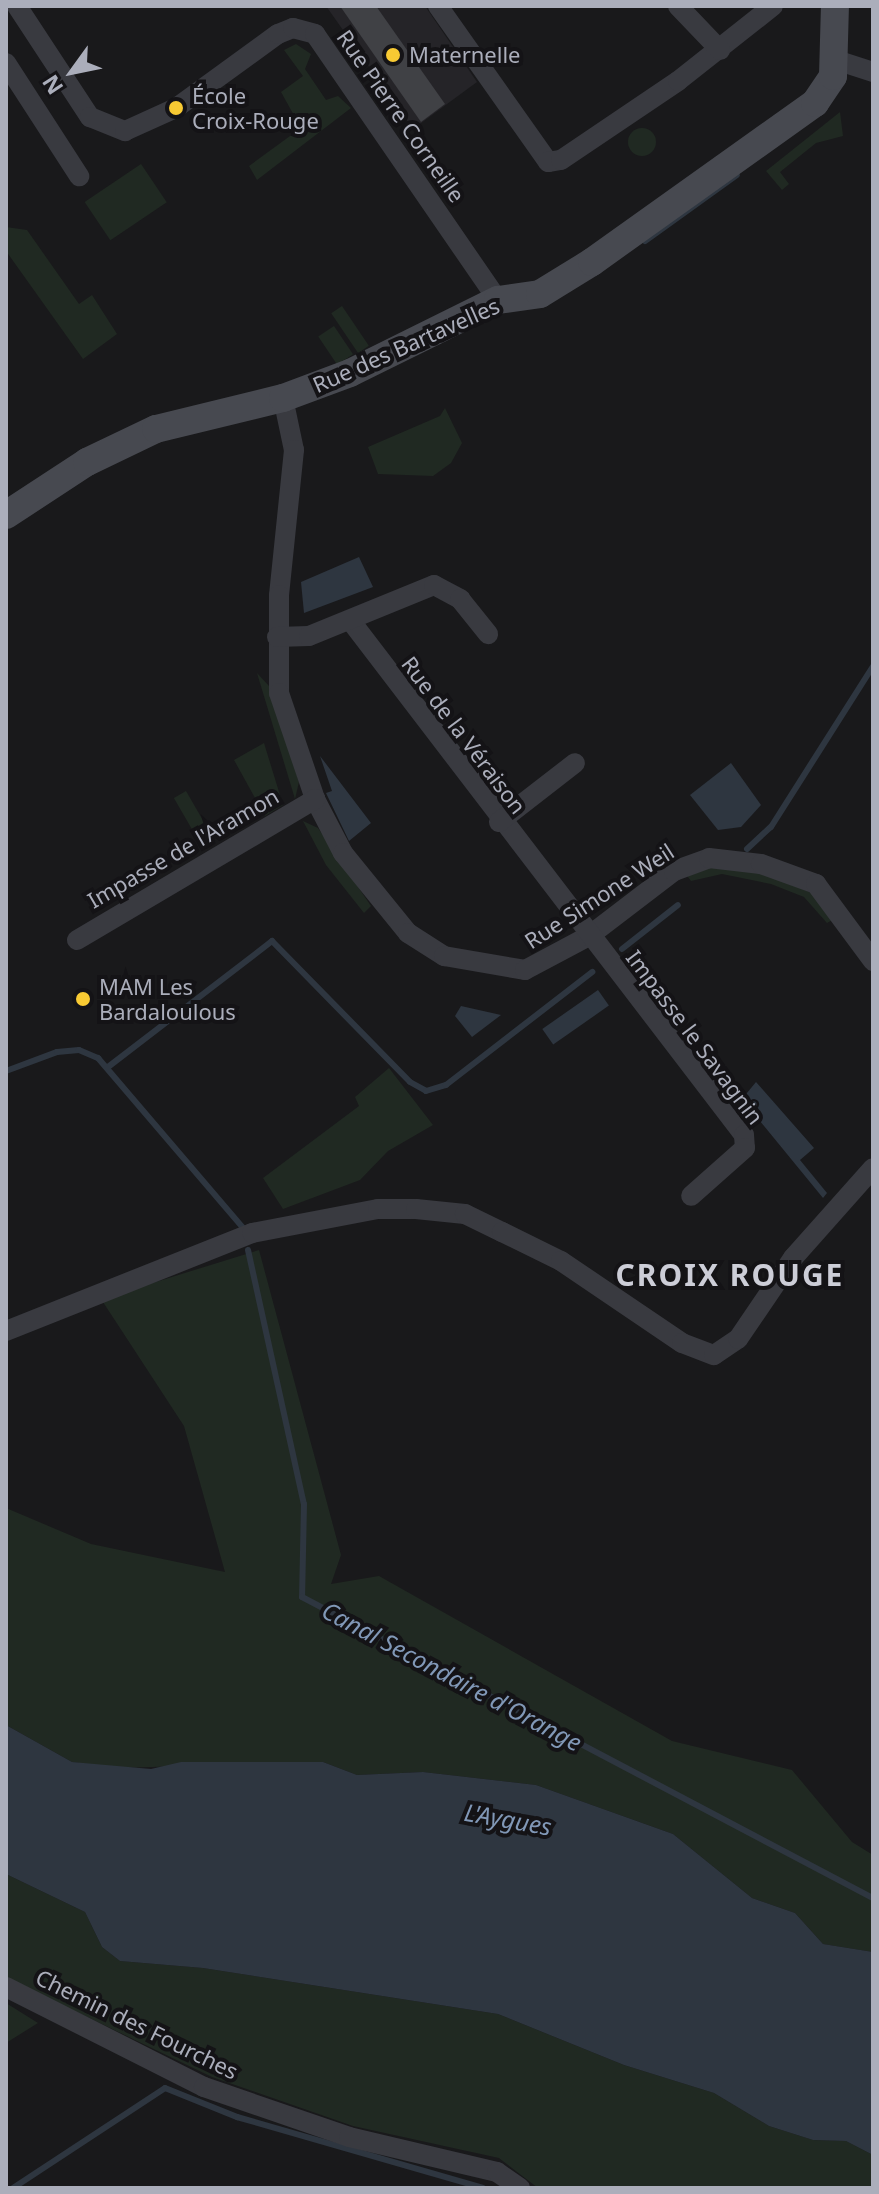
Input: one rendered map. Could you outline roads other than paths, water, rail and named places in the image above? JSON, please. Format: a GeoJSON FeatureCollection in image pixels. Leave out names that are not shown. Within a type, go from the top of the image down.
{"type":"FeatureCollection","features":[{"type":"Feature","properties":{"kind":"street","name":"Rue Pierre Corneille"},"geometry":{"type":"LineString","coordinates":[[17,6],[90,117],[125,131],[159,118],[278,34],[305,28],[498,300]]}},
{"type":"Feature","properties":{"kind":"street"},"geometry":{"type":"LineString","coordinates":[[438,6],[548,162],[561,160],[720,50],[773,6]]}},
{"type":"Feature","properties":{"kind":"street"},"geometry":{"type":"LineString","coordinates":[[678,6],[720,50]]}},
{"type":"Feature","properties":{"kind":"street","name":"Rue des Bartavelles"},"geometry":{"type":"LineString","coordinates":[[6,515],[87,462],[156,429],[283,398],[350,373],[498,300],[540,294],[658,220],[815,103],[836,60],[835,6]]}},
{"type":"Feature","properties":{"kind":"street"},"geometry":{"type":"LineString","coordinates":[[836,60],[873,72]]}},
{"type":"Feature","properties":{"kind":"street"},"geometry":{"type":"LineString","coordinates":[[6,63],[79,176]]}},
{"type":"Feature","properties":{"kind":"street","name":"Rue Simone Weil"},"geometry":{"type":"LineString","coordinates":[[283,398],[294,450],[277,637],[279,693],[315,799],[361,880],[408,933],[444,956],[525,970],[589,936],[674,871],[709,858],[761,864],[816,884],[873,961]]}},
{"type":"Feature","properties":{"kind":"street"},"geometry":{"type":"LineString","coordinates":[[277,637],[309,636],[434,585],[460,599],[488,634]]}},
{"type":"Feature","properties":{"kind":"street","name":"Rue de la Véraison"},"geometry":{"type":"LineString","coordinates":[[350,620],[499,822],[589,936]]}},
{"type":"Feature","properties":{"kind":"street"},"geometry":{"type":"LineString","coordinates":[[499,822],[575,763]]}},
{"type":"Feature","properties":{"kind":"street","name":"Impasse de l'Aramon"},"geometry":{"type":"LineString","coordinates":[[77,940],[315,799]]}},
{"type":"Feature","properties":{"kind":"street","name":"Impasse le Savagnin"},"geometry":{"type":"LineString","coordinates":[[589,936],[744,1135],[745,1148],[691,1196]]}},
{"type":"Feature","properties":{"kind":"street"},"geometry":{"type":"LineString","coordinates":[[6,1331],[252,1233],[378,1209],[465,1214],[561,1261],[682,1343],[714,1355],[738,1339],[793,1258],[873,1168]]}},
{"type":"Feature","properties":{"kind":"street","name":"Chemin des Fourches"},"geometry":{"type":"LineString","coordinates":[[6,1987],[204,2087],[349,2137],[497,2172],[520,2188]]}},
{"type":"Feature","properties":{"kind":"water"},"geometry":{"type":"Polygon","coordinates":[[[359,557],[373,587],[304,613],[301,582],[359,557]]]}},
{"type":"Feature","properties":{"kind":"water"},"geometry":{"type":"Polygon","coordinates":[[[320,756],[371,823],[349,841],[326,793],[332,791],[320,756]]]}},
{"type":"Feature","properties":{"kind":"water"},"geometry":{"type":"Polygon","coordinates":[[[731,763],[761,805],[741,827],[718,830],[690,795],[731,763]]]}},
{"type":"Feature","properties":{"kind":"water"},"geometry":{"type":"Polygon","coordinates":[[[598,990],[609,1006],[553,1045],[542,1029],[598,990]]]}},
{"type":"Feature","properties":{"kind":"water"},"geometry":{"type":"Polygon","coordinates":[[[461,1006],[501,1015],[472,1037],[455,1016],[461,1006]]]}},
{"type":"Feature","properties":{"kind":"water"},"geometry":{"type":"Polygon","coordinates":[[[756,1082],[814,1148],[800,1160],[827,1193],[823,1198],[742,1099],[756,1082]]]}},
{"type":"Feature","properties":{"kind":"water","name":"L'Aygues"},"geometry":{"type":"Polygon","coordinates":[[[6,1725],[72,1762],[151,1769],[181,1762],[323,1762],[357,1775],[423,1772],[536,1785],[673,1834],[752,1898],[795,1913],[823,1944],[873,1952],[873,2155],[846,2141],[813,2140],[769,2126],[714,2093],[624,2065],[498,2014],[203,1968],[120,1961],[102,1947],[85,1912],[6,1874],[6,1725]]]}},
{"type":"Feature","properties":{"kind":"waterway"},"geometry":{"type":"LineString","coordinates":[[645,241],[737,175]]}},
{"type":"Feature","properties":{"kind":"waterway"},"geometry":{"type":"LineString","coordinates":[[747,849],[771,827],[873,666]]}},
{"type":"Feature","properties":{"kind":"waterway"},"geometry":{"type":"LineString","coordinates":[[622,949],[678,905]]}},
{"type":"Feature","properties":{"kind":"waterway"},"geometry":{"type":"LineString","coordinates":[[108,1067],[272,941],[410,1082],[426,1091],[446,1085],[592,972]]}},
{"type":"Feature","properties":{"kind":"waterway","name":"Canal Secondaire d'Orange"},"geometry":{"type":"LineString","coordinates":[[6,1071],[57,1052],[79,1050],[98,1058],[244,1229]]}},
{"type":"Feature","properties":{"kind":"waterway","name":"Canal Secondaire d'Orange"},"geometry":{"type":"LineString","coordinates":[[248,1250],[304,1504],[302,1597],[873,1898]]}},
{"type":"Feature","properties":{"kind":"waterway"},"geometry":{"type":"LineString","coordinates":[[13,2188],[165,2088],[237,2117],[483,2188]]}},
{"type":"Feature","properties":{"kind":"place","name":"Maternelle"},"geometry":{"type":"Point","coordinates":[393,55]}},
{"type":"Feature","properties":{"kind":"place","name":"École Croix-Rouge"},"geometry":{"type":"Point","coordinates":[176,108]}},
{"type":"Feature","properties":{"kind":"place","name":"MAM Les Bardaloulous"},"geometry":{"type":"Point","coordinates":[83,999]}},
{"type":"Feature","properties":{"kind":"district","name":"CROIX ROUGE"},"geometry":{"type":"Point","coordinates":[730,1275]}}]}
